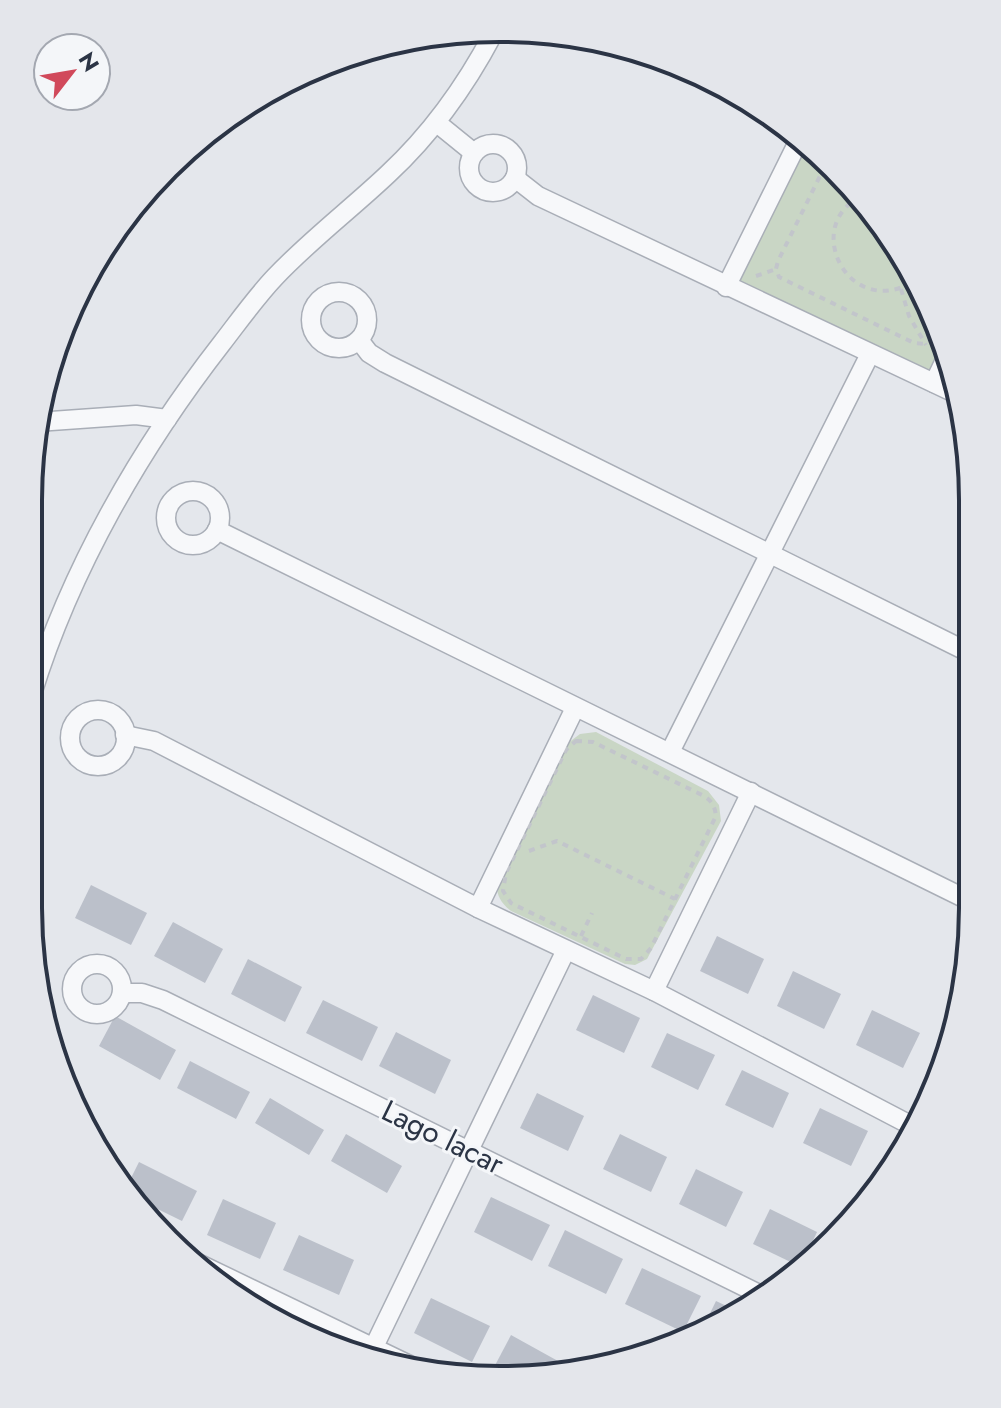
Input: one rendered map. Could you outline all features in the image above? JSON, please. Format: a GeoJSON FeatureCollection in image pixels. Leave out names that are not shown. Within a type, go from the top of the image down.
{"type":"FeatureCollection","features":[{"type":"Feature","properties":{"kind":"street"},"geometry":{"type":"LineString","coordinates":[[42,669],[78,578],[131,478],[191,383],[275,277],[388,174],[437,123],[489,42]]}},
{"type":"Feature","properties":{"kind":"street"},"geometry":{"type":"LineString","coordinates":[[437,123],[474,153]]}},
{"type":"Feature","properties":{"kind":"street"},"geometry":{"type":"LineString","coordinates":[[492,143],[508,148],[517,162],[515,178],[504,190],[482,190],[468,171],[474,153],[492,143]]}},
{"type":"Feature","properties":{"kind":"street"},"geometry":{"type":"LineString","coordinates":[[726,287],[795,149]]}},
{"type":"Feature","properties":{"kind":"street"},"geometry":{"type":"LineString","coordinates":[[515,178],[538,196],[944,388]]}},
{"type":"Feature","properties":{"kind":"street"},"geometry":{"type":"LineString","coordinates":[[359,340],[369,353],[385,363],[959,648]]}},
{"type":"Feature","properties":{"kind":"street"},"geometry":{"type":"LineString","coordinates":[[670,752],[870,354]]}},
{"type":"Feature","properties":{"kind":"street"},"geometry":{"type":"LineString","coordinates":[[934,383],[940,371]]}},
{"type":"Feature","properties":{"kind":"street"},"geometry":{"type":"LineString","coordinates":[[49,421],[136,415],[167,419]]}},
{"type":"Feature","properties":{"kind":"street"},"geometry":{"type":"LineString","coordinates":[[217,530],[959,896]]}},
{"type":"Feature","properties":{"kind":"street"},"geometry":{"type":"LineString","coordinates":[[478,908],[575,708]]}},
{"type":"Feature","properties":{"kind":"street"},"geometry":{"type":"LineString","coordinates":[[125,735],[154,741],[478,908],[573,943],[654,991],[906,1123]]}},
{"type":"Feature","properties":{"kind":"street"},"geometry":{"type":"LineString","coordinates":[[654,991],[751,792]]}},
{"type":"Feature","properties":{"kind":"street"},"geometry":{"type":"LineString","coordinates":[[373,1348],[573,943]]}},
{"type":"Feature","properties":{"kind":"street","name":"Lago lacar"},"geometry":{"type":"LineString","coordinates":[[122,993],[142,993],[163,1000],[752,1291]]}},
{"type":"Feature","properties":{"kind":"street"},"geometry":{"type":"LineString","coordinates":[[242,1286],[346,1339]]}},
{"type":"Feature","properties":{"kind":"path"},"geometry":{"type":"LineString","coordinates":[[822,173],[778,261],[776,269],[779,277],[914,343],[926,344],[930,341]]}},
{"type":"Feature","properties":{"kind":"path"},"geometry":{"type":"LineString","coordinates":[[851,205],[836,224],[834,241],[836,257],[843,271],[854,282],[869,289],[885,292],[906,286]]}},
{"type":"Feature","properties":{"kind":"path"},"geometry":{"type":"LineString","coordinates":[[901,289],[909,316],[926,344],[934,383]]}},
{"type":"Feature","properties":{"kind":"path"},"geometry":{"type":"LineString","coordinates":[[576,741],[593,742],[704,796],[714,805],[716,816],[675,899],[651,948],[641,959],[626,959],[573,943],[506,898],[503,882],[570,745],[576,741]]}},
{"type":"Feature","properties":{"kind":"path"},"geometry":{"type":"LineString","coordinates":[[515,856],[557,841],[675,899]]}},
{"type":"Feature","properties":{"kind":"path"},"geometry":{"type":"LineString","coordinates":[[573,943],[592,913]]}},
{"type":"Feature","properties":{"kind":"green space"},"geometry":{"type":"Polygon","coordinates":[[[795,149],[845,198],[882,246],[912,298],[940,371],[934,383],[726,287],[795,149]]]}},
{"type":"Feature","properties":{"kind":"green space"},"geometry":{"type":"Polygon","coordinates":[[[596,732],[708,791],[719,805],[721,821],[647,959],[635,965],[625,964],[511,911],[501,901],[497,890],[497,881],[568,743],[580,734],[596,732]]]}},
{"type":"Feature","properties":{"kind":"building"},"geometry":{"type":"Polygon","coordinates":[[[91,885],[147,913],[131,945],[75,918],[91,885]]]}},
{"type":"Feature","properties":{"kind":"building"},"geometry":{"type":"Polygon","coordinates":[[[173,922],[223,949],[205,983],[154,956],[173,922]]]}},
{"type":"Feature","properties":{"kind":"building"},"geometry":{"type":"Polygon","coordinates":[[[717,936],[764,959],[748,994],[700,971],[717,936]]]}},
{"type":"Feature","properties":{"kind":"building"},"geometry":{"type":"Polygon","coordinates":[[[248,959],[302,987],[285,1022],[231,994],[248,959]]]}},
{"type":"Feature","properties":{"kind":"building"},"geometry":{"type":"Polygon","coordinates":[[[793,971],[841,994],[824,1029],[777,1006],[793,971]]]}},
{"type":"Feature","properties":{"kind":"building"},"geometry":{"type":"Polygon","coordinates":[[[593,995],[640,1018],[624,1053],[576,1030],[593,995]]]}},
{"type":"Feature","properties":{"kind":"building"},"geometry":{"type":"Polygon","coordinates":[[[323,1000],[378,1027],[362,1061],[306,1033],[323,1000]]]}},
{"type":"Feature","properties":{"kind":"building"},"geometry":{"type":"Polygon","coordinates":[[[872,1010],[920,1033],[903,1068],[856,1045],[872,1010]]]}},
{"type":"Feature","properties":{"kind":"building"},"geometry":{"type":"Polygon","coordinates":[[[115,1016],[176,1050],[160,1080],[99,1046],[115,1016]]]}},
{"type":"Feature","properties":{"kind":"building"},"geometry":{"type":"Polygon","coordinates":[[[396,1032],[451,1060],[435,1094],[379,1066],[396,1032]]]}},
{"type":"Feature","properties":{"kind":"building"},"geometry":{"type":"Polygon","coordinates":[[[667,1033],[715,1055],[698,1090],[651,1067],[667,1033]]]}},
{"type":"Feature","properties":{"kind":"building"},"geometry":{"type":"Polygon","coordinates":[[[190,1061],[250,1092],[236,1119],[177,1088],[190,1061]]]}},
{"type":"Feature","properties":{"kind":"building"},"geometry":{"type":"Polygon","coordinates":[[[742,1070],[789,1093],[773,1128],[725,1105],[742,1070]]]}},
{"type":"Feature","properties":{"kind":"building"},"geometry":{"type":"Polygon","coordinates":[[[537,1093],[584,1116],[568,1151],[520,1128],[537,1093]]]}},
{"type":"Feature","properties":{"kind":"building"},"geometry":{"type":"Polygon","coordinates":[[[270,1098],[324,1130],[309,1155],[255,1123],[270,1098]]]}},
{"type":"Feature","properties":{"kind":"building"},"geometry":{"type":"Polygon","coordinates":[[[820,1108],[868,1131],[851,1166],[803,1143],[820,1108]]]}},
{"type":"Feature","properties":{"kind":"building"},"geometry":{"type":"Polygon","coordinates":[[[346,1134],[402,1166],[387,1193],[331,1161],[346,1134]]]}},
{"type":"Feature","properties":{"kind":"building"},"geometry":{"type":"Polygon","coordinates":[[[620,1134],[667,1157],[651,1192],[603,1169],[620,1134]]]}},
{"type":"Feature","properties":{"kind":"building"},"geometry":{"type":"Polygon","coordinates":[[[139,1162],[197,1191],[182,1221],[154,1207],[131,1178],[139,1162]]]}},
{"type":"Feature","properties":{"kind":"building"},"geometry":{"type":"Polygon","coordinates":[[[696,1169],[743,1192],[726,1227],[679,1204],[696,1169]]]}},
{"type":"Feature","properties":{"kind":"building"},"geometry":{"type":"Polygon","coordinates":[[[491,1197],[550,1225],[532,1261],[474,1232],[491,1197]]]}},
{"type":"Feature","properties":{"kind":"building"},"geometry":{"type":"Polygon","coordinates":[[[223,1199],[276,1223],[260,1259],[207,1235],[223,1199]]]}},
{"type":"Feature","properties":{"kind":"building"},"geometry":{"type":"Polygon","coordinates":[[[770,1209],[817,1232],[811,1244],[791,1262],[753,1244],[770,1209]]]}},
{"type":"Feature","properties":{"kind":"building"},"geometry":{"type":"Polygon","coordinates":[[[565,1230],[623,1259],[606,1294],[548,1266],[565,1230]]]}},
{"type":"Feature","properties":{"kind":"building"},"geometry":{"type":"Polygon","coordinates":[[[299,1235],[354,1260],[339,1295],[283,1270],[299,1235]]]}},
{"type":"Feature","properties":{"kind":"building"},"geometry":{"type":"Polygon","coordinates":[[[642,1268],[701,1296],[686,1327],[679,1330],[625,1304],[642,1268]]]}},
{"type":"Feature","properties":{"kind":"building"},"geometry":{"type":"Polygon","coordinates":[[[431,1298],[490,1326],[472,1362],[414,1333],[431,1298]]]}},
{"type":"Feature","properties":{"kind":"building"},"geometry":{"type":"Polygon","coordinates":[[[716,1301],[727,1306],[709,1316],[716,1301]]]}},
{"type":"Feature","properties":{"kind":"building"},"geometry":{"type":"Polygon","coordinates":[[[511,1335],[560,1362],[530,1365],[495,1366],[511,1335]]]}}]}
